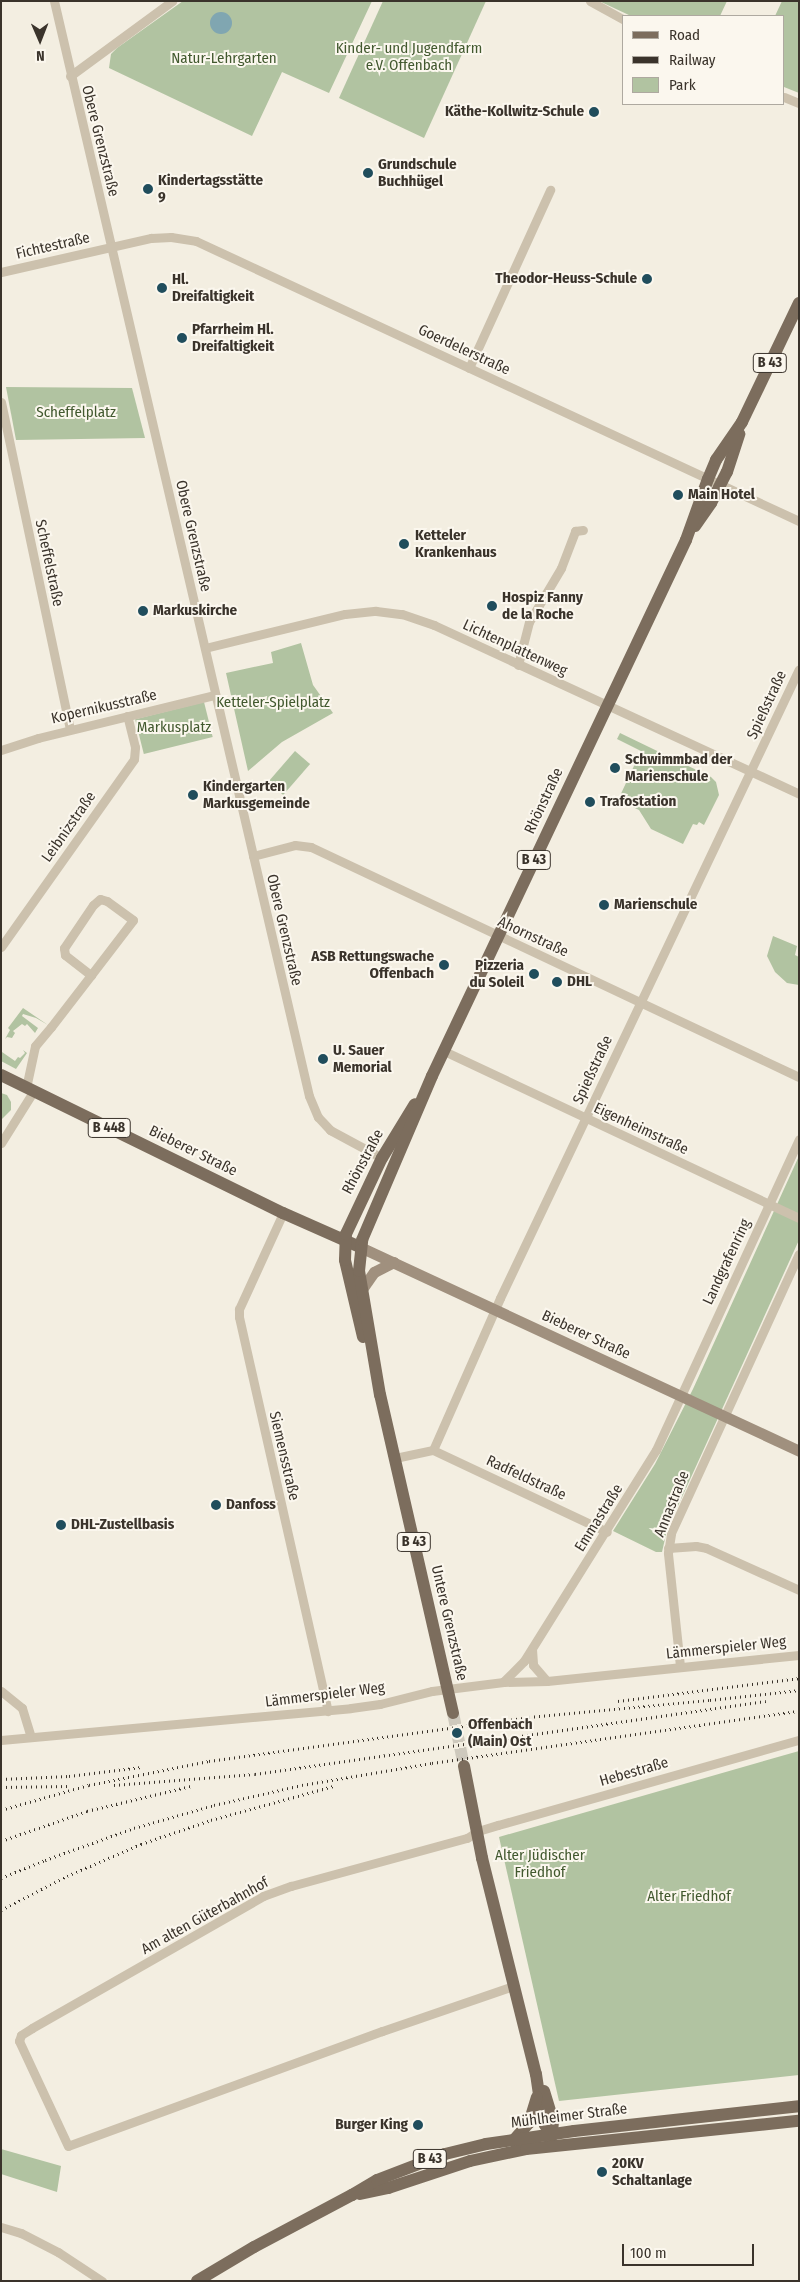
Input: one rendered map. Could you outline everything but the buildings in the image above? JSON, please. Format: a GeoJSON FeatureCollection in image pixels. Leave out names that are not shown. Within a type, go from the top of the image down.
{"type":"FeatureCollection","features":[{"type":"Feature","properties":{"kind":"main road","name":"Rhönstraße"},"geometry":{"type":"LineString","coordinates":[[686,540],[720,484],[742,422],[799,303]]}},
{"type":"Feature","properties":{"kind":"main road","name":"Rhönstraße"},"geometry":{"type":"LineString","coordinates":[[360,1247],[432,1076],[686,540],[716,460],[742,422]]}},
{"type":"Feature","properties":{"kind":"main road","name":"Bieberer Straße"},"geometry":{"type":"LineString","coordinates":[[1,1075],[283,1213],[345,1240]]}},
{"type":"Feature","properties":{"kind":"main road","name":"Rhönstraße"},"geometry":{"type":"LineString","coordinates":[[345,1240],[349,1226],[382,1158],[432,1076]]}},
{"type":"Feature","properties":{"kind":"main road","name":"B 448"},"geometry":{"type":"LineString","coordinates":[[345,1240],[360,1247]]}},
{"type":"Feature","properties":{"kind":"main road","name":"Untere Grenzstraße"},"geometry":{"type":"LineString","coordinates":[[345,1240],[344,1253],[347,1272],[361,1330],[380,1395],[452,1713]]}},
{"type":"Feature","properties":{"kind":"main road","name":"Untere Grenzstraße"},"geometry":{"type":"LineString","coordinates":[[360,1247],[359,1271],[380,1395]]}},
{"type":"Feature","properties":{"kind":"main road"},"geometry":{"type":"LineString","coordinates":[[464,1766],[513,1986],[536,2074],[538,2094],[546,2125],[553,2140]]}},
{"type":"Feature","properties":{"kind":"main road"},"geometry":{"type":"LineString","coordinates":[[536,2074],[554,2120],[553,2140]]}},
{"type":"Feature","properties":{"kind":"main road"},"geometry":{"type":"LineString","coordinates":[[514,2140],[529,2123],[538,2094]]}},
{"type":"Feature","properties":{"kind":"main road","name":"Mühlheimer Straße"},"geometry":{"type":"LineString","coordinates":[[352,2195],[388,2188],[470,2161],[553,2140],[799,2106]]}},
{"type":"Feature","properties":{"kind":"main road","name":"Mühlheimer Straße"},"geometry":{"type":"LineString","coordinates":[[197,2281],[293,2225],[377,2180],[432,2159],[473,2147],[514,2140],[553,2140],[799,2121]]}},
{"type":"Feature","properties":{"kind":"street","name":"Obere Grenzstraße"},"geometry":{"type":"LineString","coordinates":[[54,1],[70,76],[112,246],[215,695],[313,1108],[326,1127],[334,1134],[382,1158]]}},
{"type":"Feature","properties":{"kind":"street"},"geometry":{"type":"LineString","coordinates":[[70,76],[172,1]]}},
{"type":"Feature","properties":{"kind":"street"},"geometry":{"type":"LineString","coordinates":[[590,1],[622,19]]}},
{"type":"Feature","properties":{"kind":"street"},"geometry":{"type":"LineString","coordinates":[[785,97],[799,104]]}},
{"type":"Feature","properties":{"kind":"street"},"geometry":{"type":"LineString","coordinates":[[469,368],[550,190]]}},
{"type":"Feature","properties":{"kind":"street","name":"Goerdelerstraße"},"geometry":{"type":"LineString","coordinates":[[112,246],[162,237],[180,238],[203,243],[799,521]]}},
{"type":"Feature","properties":{"kind":"street","name":"Fichtestraße"},"geometry":{"type":"LineString","coordinates":[[1,272],[112,246]]}},
{"type":"Feature","properties":{"kind":"street","name":"Scheffelstraße"},"geometry":{"type":"LineString","coordinates":[[1,402],[70,730]]}},
{"type":"Feature","properties":{"kind":"street"},"geometry":{"type":"LineString","coordinates":[[518,664],[525,632],[532,615],[557,576],[575,530],[583,530]]}},
{"type":"Feature","properties":{"kind":"street","name":"Lichtenplattenweg"},"geometry":{"type":"LineString","coordinates":[[205,648],[345,614],[382,611],[414,617],[799,794]]}},
{"type":"Feature","properties":{"kind":"street","name":"Spießstraße"},"geometry":{"type":"LineString","coordinates":[[433,1450],[495,1310],[799,669]]}},
{"type":"Feature","properties":{"kind":"street","name":"Kopernikusstraße"},"geometry":{"type":"LineString","coordinates":[[1,750],[31,739],[215,695]]}},
{"type":"Feature","properties":{"kind":"street","name":"Leibnizstraße"},"geometry":{"type":"LineString","coordinates":[[1,947],[134,759],[135,747],[127,716]]}},
{"type":"Feature","properties":{"kind":"street","name":"Ahornstraße"},"geometry":{"type":"LineString","coordinates":[[253,856],[295,845],[311,847],[799,1076]]}},
{"type":"Feature","properties":{"kind":"street"},"geometry":{"type":"LineString","coordinates":[[1,1143],[29,1090],[35,1046],[91,975],[133,920],[107,901],[100,899],[93,905],[64,948],[65,955],[91,975]]}},
{"type":"Feature","properties":{"kind":"street","name":"Eigenheimstraße"},"geometry":{"type":"LineString","coordinates":[[444,1051],[585,1119],[799,1218]]}},
{"type":"Feature","properties":{"kind":"street","name":"Landgrafenring"},"geometry":{"type":"LineString","coordinates":[[681,1397],[799,1139]]}},
{"type":"Feature","properties":{"kind":"street","name":"Siemensstraße"},"geometry":{"type":"LineString","coordinates":[[283,1213],[239,1309],[238,1317],[328,1710]]}},
{"type":"Feature","properties":{"kind":"street","name":"Bieberer Straße"},"geometry":{"type":"LineString","coordinates":[[360,1247],[799,1451]]}},
{"type":"Feature","properties":{"kind":"street"},"geometry":{"type":"LineString","coordinates":[[725,1417],[799,1254]]}},
{"type":"Feature","properties":{"kind":"street"},"geometry":{"type":"LineString","coordinates":[[362,1290],[374,1272],[394,1262]]}},
{"type":"Feature","properties":{"kind":"street","name":"Emmastraße"},"geometry":{"type":"LineString","coordinates":[[503,1682],[518,1667],[532,1648],[607,1532],[656,1450],[681,1397]]}},
{"type":"Feature","properties":{"kind":"street","name":"Annastraße"},"geometry":{"type":"LineString","coordinates":[[680,1666],[668,1548],[672,1533],[725,1417]]}},
{"type":"Feature","properties":{"kind":"street"},"geometry":{"type":"LineString","coordinates":[[395,1458],[433,1450]]}},
{"type":"Feature","properties":{"kind":"street","name":"Radfeldstraße"},"geometry":{"type":"LineString","coordinates":[[433,1450],[607,1532]]}},
{"type":"Feature","properties":{"kind":"street"},"geometry":{"type":"LineString","coordinates":[[668,1548],[696,1546],[706,1548],[799,1590]]}},
{"type":"Feature","properties":{"kind":"street"},"geometry":{"type":"LineString","coordinates":[[532,1648],[533,1665],[548,1681]]}},
{"type":"Feature","properties":{"kind":"street","name":"Lämmerspieler Weg"},"geometry":{"type":"LineString","coordinates":[[1,1740],[366,1707],[447,1689],[503,1682],[548,1681],[799,1654]]}},
{"type":"Feature","properties":{"kind":"street"},"geometry":{"type":"LineString","coordinates":[[1,1691],[22,1708],[31,1737]]}},
{"type":"Feature","properties":{"kind":"street","name":"Hebestraße"},"geometry":{"type":"LineString","coordinates":[[478,1832],[799,1740]]}},
{"type":"Feature","properties":{"kind":"street","name":"Am alten Güterbahnhof"},"geometry":{"type":"LineString","coordinates":[[478,1832],[467,1838],[291,1886],[264,1896],[32,2028],[21,2035],[19,2041],[68,2146],[382,2031],[513,1986]]}},
{"type":"Feature","properties":{"kind":"street"},"geometry":{"type":"LineString","coordinates":[[1,2227],[21,2233],[58,2252],[102,2281]]}},
{"type":"Feature","properties":{"kind":"green space","name":"Natur-Lehrgarten"},"geometry":{"type":"Polygon","coordinates":[[[183,1],[372,1],[329,93],[282,72],[252,136],[109,68],[111,54],[117,48],[183,1]]]}},
{"type":"Feature","properties":{"kind":"green space","name":"Kinder- und Jugendfarm e.V. Offenbach"},"geometry":{"type":"Polygon","coordinates":[[[383,1],[486,1],[424,138],[339,98],[383,1]]]}},
{"type":"Feature","properties":{"kind":"green space"},"geometry":{"type":"Polygon","coordinates":[[[599,1],[727,1],[720,15],[629,15],[599,1]]]}},
{"type":"Feature","properties":{"kind":"green space"},"geometry":{"type":"Polygon","coordinates":[[[782,1],[799,1],[799,93],[785,87],[785,15],[775,15],[782,1]]]}},
{"type":"Feature","properties":{"kind":"green space","name":"Scheffelplatz"},"geometry":{"type":"Polygon","coordinates":[[[6,387],[132,388],[145,438],[16,440],[6,387]]]}},
{"type":"Feature","properties":{"kind":"green space","name":"Ketteler-Spielplatz"},"geometry":{"type":"Polygon","coordinates":[[[301,643],[313,685],[333,713],[282,742],[248,771],[226,673],[273,663],[271,652],[301,643]]]}},
{"type":"Feature","properties":{"kind":"green space","name":"Markusplatz"},"geometry":{"type":"Polygon","coordinates":[[[204,702],[213,737],[144,754],[135,719],[204,702]]]}},
{"type":"Feature","properties":{"kind":"green space"},"geometry":{"type":"Polygon","coordinates":[[[620,733],[711,777],[716,782],[719,795],[704,825],[699,822],[697,825],[693,824],[683,844],[651,829],[639,810],[618,800],[641,751],[617,739],[620,733]]]}},
{"type":"Feature","properties":{"kind":"green space"},"geometry":{"type":"Polygon","coordinates":[[[295,751],[310,764],[283,795],[268,782],[295,751]]]}},
{"type":"Feature","properties":{"kind":"green space"},"geometry":{"type":"Polygon","coordinates":[[[773,936],[797,946],[795,955],[799,957],[799,985],[787,983],[775,972],[767,956],[773,936]]]}},
{"type":"Feature","properties":{"kind":"green space"},"geometry":{"type":"Polygon","coordinates":[[[23,1008],[48,1025],[36,1018],[23,1014],[22,1016],[38,1028],[35,1033],[27,1024],[25,1026],[22,1024],[13,1031],[15,1033],[12,1038],[7,1037],[5,1039],[10,1030],[8,1028],[23,1008]]]}},
{"type":"Feature","properties":{"kind":"green space"},"geometry":{"type":"Polygon","coordinates":[[[1,1048],[2,1052],[15,1061],[25,1053],[23,1050],[27,1053],[16,1069],[1,1061],[1,1048]]]}},
{"type":"Feature","properties":{"kind":"green space"},"geometry":{"type":"Polygon","coordinates":[[[1,1093],[7,1095],[11,1102],[11,1110],[2,1119],[1,1093]]]}},
{"type":"Feature","properties":{"kind":"green space"},"geometry":{"type":"Polygon","coordinates":[[[799,1156],[799,1240],[667,1530],[662,1552],[656,1552],[613,1531],[655,1464],[693,1389],[799,1156]]]}},
{"type":"Feature","properties":{"kind":"green space","name":"Alter Friedhof"},"geometry":{"type":"Polygon","coordinates":[[[799,1751],[799,2075],[559,2101],[499,1837],[799,1751]]]}},
{"type":"Feature","properties":{"kind":"green space"},"geometry":{"type":"Polygon","coordinates":[[[1,2149],[61,2166],[57,2192],[1,2174],[1,2149]]]}},
{"type":"Feature","properties":{"kind":"water"},"geometry":{"type":"Polygon","coordinates":[[[221,12],[229,15],[232,23],[229,31],[221,34],[213,31],[210,23],[213,15],[221,12]]]}},
{"type":"Feature","properties":{"kind":"tunnel"},"geometry":{"type":"LineString","coordinates":[[453,1713],[464,1766]]}},
{"type":"Feature","properties":{"kind":"railway"},"geometry":{"type":"LineString","coordinates":[[618,1701],[799,1678]]}},
{"type":"Feature","properties":{"kind":"railway"},"geometry":{"type":"LineString","coordinates":[[1,1810],[89,1785],[209,1761],[529,1717],[799,1690]]}},
{"type":"Feature","properties":{"kind":"railway"},"geometry":{"type":"LineString","coordinates":[[114,1785],[255,1774],[766,1701]]}},
{"type":"Feature","properties":{"kind":"railway"},"geometry":{"type":"LineString","coordinates":[[1,1878],[134,1828],[214,1805],[302,1785],[432,1763],[799,1711]]}},
{"type":"Feature","properties":{"kind":"railway"},"geometry":{"type":"LineString","coordinates":[[1,1779],[69,1776],[141,1767]]}},
{"type":"Feature","properties":{"kind":"railway"},"geometry":{"type":"LineString","coordinates":[[1,1787],[71,1786]]}},
{"type":"Feature","properties":{"kind":"railway"},"geometry":{"type":"LineString","coordinates":[[1,1841],[87,1811],[191,1786]]}},
{"type":"Feature","properties":{"kind":"railway"},"geometry":{"type":"LineString","coordinates":[[1,1910],[67,1876],[141,1844],[211,1820],[334,1786]]}},
{"type":"Feature","properties":{"kind":"place","name":"Käthe-Kollwitz-Schule"},"geometry":{"type":"Point","coordinates":[594,112]}},
{"type":"Feature","properties":{"kind":"place","name":"Grundschule Buchhügel"},"geometry":{"type":"Point","coordinates":[368,173]}},
{"type":"Feature","properties":{"kind":"place","name":"Kindertagsstätte 9"},"geometry":{"type":"Point","coordinates":[148,189]}},
{"type":"Feature","properties":{"kind":"place","name":"Theodor-Heuss-Schule"},"geometry":{"type":"Point","coordinates":[647,279]}},
{"type":"Feature","properties":{"kind":"place","name":"Hl. Dreifaltigkeit"},"geometry":{"type":"Point","coordinates":[162,288]}},
{"type":"Feature","properties":{"kind":"place","name":"Pfarrheim Hl. Dreifaltigkeit"},"geometry":{"type":"Point","coordinates":[182,338]}},
{"type":"Feature","properties":{"kind":"place","name":"Main Hotel"},"geometry":{"type":"Point","coordinates":[678,495]}},
{"type":"Feature","properties":{"kind":"place","name":"Ketteler Krankenhaus"},"geometry":{"type":"Point","coordinates":[404,544]}},
{"type":"Feature","properties":{"kind":"place","name":"Hospiz Fanny de la Roche"},"geometry":{"type":"Point","coordinates":[492,606]}},
{"type":"Feature","properties":{"kind":"place","name":"Markuskirche"},"geometry":{"type":"Point","coordinates":[143,611]}},
{"type":"Feature","properties":{"kind":"place","name":"Schwimmbad der Marienschule"},"geometry":{"type":"Point","coordinates":[615,768]}},
{"type":"Feature","properties":{"kind":"place","name":"Kindergarten Markusgemeinde"},"geometry":{"type":"Point","coordinates":[193,795]}},
{"type":"Feature","properties":{"kind":"place","name":"Trafostation"},"geometry":{"type":"Point","coordinates":[590,802]}},
{"type":"Feature","properties":{"kind":"place","name":"Marienschule"},"geometry":{"type":"Point","coordinates":[604,905]}},
{"type":"Feature","properties":{"kind":"place","name":"ASB Rettungswache Offenbach"},"geometry":{"type":"Point","coordinates":[444,965]}},
{"type":"Feature","properties":{"kind":"place","name":"Pizzeria du Soleil"},"geometry":{"type":"Point","coordinates":[534,974]}},
{"type":"Feature","properties":{"kind":"place","name":"DHL"},"geometry":{"type":"Point","coordinates":[557,982]}},
{"type":"Feature","properties":{"kind":"place","name":"U. Sauer Memorial"},"geometry":{"type":"Point","coordinates":[323,1059]}},
{"type":"Feature","properties":{"kind":"place","name":"Danfoss"},"geometry":{"type":"Point","coordinates":[216,1505]}},
{"type":"Feature","properties":{"kind":"place","name":"DHL-Zustellbasis"},"geometry":{"type":"Point","coordinates":[61,1525]}},
{"type":"Feature","properties":{"kind":"place","name":"Offenbach (Main) Ost"},"geometry":{"type":"Point","coordinates":[457,1733]}},
{"type":"Feature","properties":{"kind":"place","name":"Burger King"},"geometry":{"type":"Point","coordinates":[418,2125]}},
{"type":"Feature","properties":{"kind":"place","name":"20KV Schaltanlage"},"geometry":{"type":"Point","coordinates":[602,2172]}},
{"type":"Feature","properties":{"kind":"park label","name":"Alter Jüdischer Friedhof"},"geometry":{"type":"Point","coordinates":[540,1864]}}]}
